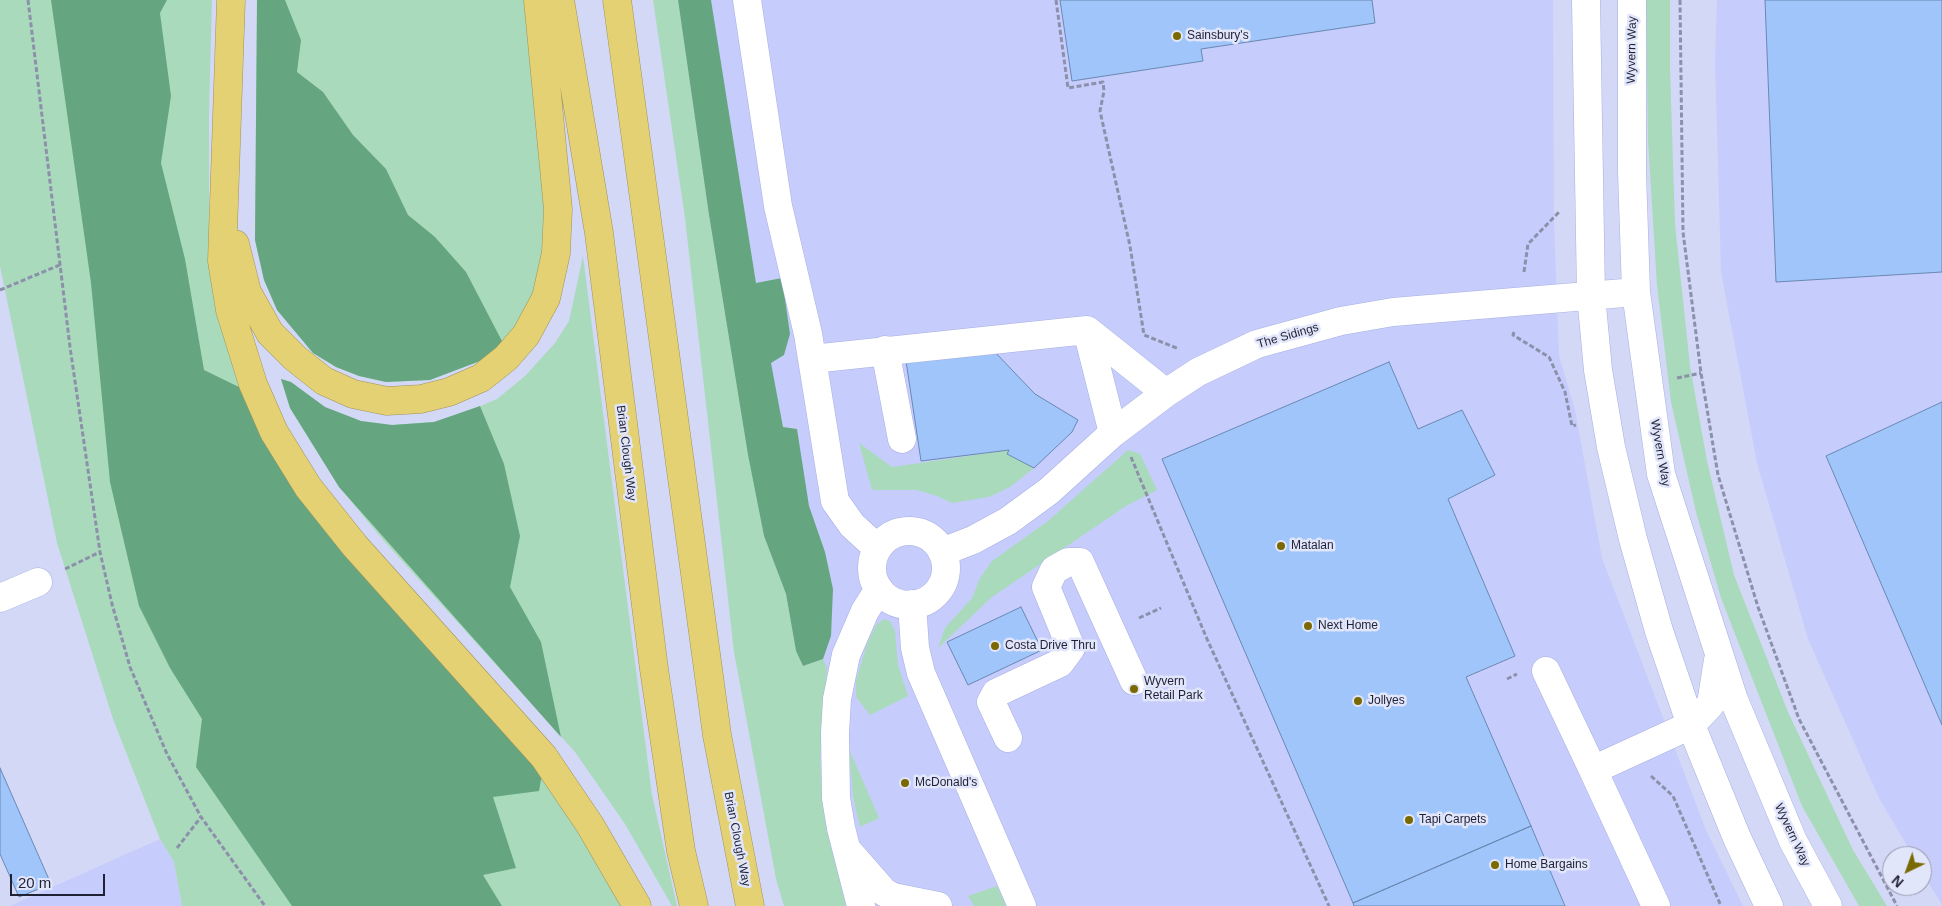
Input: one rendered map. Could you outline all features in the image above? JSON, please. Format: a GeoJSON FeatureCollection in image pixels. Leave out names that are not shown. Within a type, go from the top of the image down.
{"type":"FeatureCollection","features":[{"type":"Feature","properties":{"kind":"highway"},"geometry":{"type":"LineString","coordinates":[[231,0],[226,100],[225,204],[222,261],[230,310],[253,384],[274,432],[308,487],[355,546],[544,757],[595,832],[637,906]]}},
{"type":"Feature","properties":{"kind":"highway"},"geometry":{"type":"LineString","coordinates":[[225,204],[247,292],[270,333],[295,358],[324,381],[353,394],[388,402],[421,399],[449,392],[481,378],[506,358],[526,335],[546,298],[556,252],[558,209],[538,0]]}},
{"type":"Feature","properties":{"kind":"highway","name":"Brian Clough Way"},"geometry":{"type":"LineString","coordinates":[[560,0],[599,232],[657,688],[681,850],[694,906]]}},
{"type":"Feature","properties":{"kind":"highway","name":"Brian Clough Way"},"geometry":{"type":"LineString","coordinates":[[617,0],[717,736],[750,906]]}},
{"type":"Feature","properties":{"kind":"street"},"geometry":{"type":"LineString","coordinates":[[747,0],[778,206],[812,359],[835,501],[852,525],[878,548]]}},
{"type":"Feature","properties":{"kind":"street"},"geometry":{"type":"LineString","coordinates":[[1586,0],[1591,295],[1600,379],[1611,447],[1628,520],[1659,631],[1691,725],[1737,838],[1769,906]]}},
{"type":"Feature","properties":{"kind":"street","name":"Wyvern Way"},"geometry":{"type":"LineString","coordinates":[[1632,0],[1632,172],[1636,292],[1661,474],[1734,700],[1793,841],[1828,906]]}},
{"type":"Feature","properties":{"kind":"street","name":"The Sidings"},"geometry":{"type":"LineString","coordinates":[[942,552],[990,532],[1022,512],[1049,491],[1121,442],[1166,394],[1198,372],[1257,344],[1341,321],[1393,312],[1636,292]]}},
{"type":"Feature","properties":{"kind":"street"},"geometry":{"type":"LineString","coordinates":[[812,359],[1087,330],[1166,394]]}},
{"type":"Feature","properties":{"kind":"street"},"geometry":{"type":"LineString","coordinates":[[1087,330],[1121,442]]}},
{"type":"Feature","properties":{"kind":"street"},"geometry":{"type":"LineString","coordinates":[[885,350],[902,438]]}},
{"type":"Feature","properties":{"kind":"street"},"geometry":{"type":"LineString","coordinates":[[916,531],[927,535],[942,552],[945,563],[945,575],[941,586],[934,595],[923,602],[912,604],[899,603],[888,598],[879,589],[872,569],[878,548],[894,533],[916,531]]}},
{"type":"Feature","properties":{"kind":"street"},"geometry":{"type":"LineString","coordinates":[[1008,738],[991,702],[996,694],[1060,663],[1071,648],[1046,587],[1054,570],[1068,562],[1080,562],[1134,681]]}},
{"type":"Feature","properties":{"kind":"street"},"geometry":{"type":"LineString","coordinates":[[0,598],[38,582]]}},
{"type":"Feature","properties":{"kind":"street"},"geometry":{"type":"LineString","coordinates":[[861,906],[845,848],[836,798],[834,733],[837,699],[846,656],[865,611],[879,589]]}},
{"type":"Feature","properties":{"kind":"street"},"geometry":{"type":"LineString","coordinates":[[912,604],[915,648],[921,673],[1022,906]]}},
{"type":"Feature","properties":{"kind":"street"},"geometry":{"type":"LineString","coordinates":[[1593,770],[1691,725],[1711,704],[1718,652]]}},
{"type":"Feature","properties":{"kind":"street"},"geometry":{"type":"LineString","coordinates":[[1546,671],[1656,906]]}},
{"type":"Feature","properties":{"kind":"street"},"geometry":{"type":"LineString","coordinates":[[845,848],[884,892],[894,897],[937,906]]}},
{"type":"Feature","properties":{"kind":"path"},"geometry":{"type":"LineString","coordinates":[[28,0],[62,264],[70,347],[100,552],[130,667],[167,754],[201,817],[265,906]]}},
{"type":"Feature","properties":{"kind":"path"},"geometry":{"type":"LineString","coordinates":[[1056,0],[1068,88],[1103,82],[1104,91],[1100,111],[1130,246],[1144,335],[1178,347],[1198,372]]}},
{"type":"Feature","properties":{"kind":"path"},"geometry":{"type":"LineString","coordinates":[[1680,0],[1683,232],[1701,373],[1718,475],[1758,607],[1799,719],[1898,906]]}},
{"type":"Feature","properties":{"kind":"path"},"geometry":{"type":"LineString","coordinates":[[0,290],[62,264]]}},
{"type":"Feature","properties":{"kind":"path"},"geometry":{"type":"LineString","coordinates":[[1121,442],[1207,639],[1329,906]]}},
{"type":"Feature","properties":{"kind":"path"},"geometry":{"type":"LineString","coordinates":[[38,582],[100,552]]}},
{"type":"Feature","properties":{"kind":"path"},"geometry":{"type":"LineString","coordinates":[[176,848],[201,817]]}},
{"type":"Feature","properties":{"kind":"shaded area","name":"Wyvern Retail Park"},"geometry":{"type":"Polygon","coordinates":[[[679,0],[1553,0],[1554,221],[1559,356],[1575,410],[1602,558],[1706,830],[1743,906],[836,906],[816,828],[815,668],[679,0]]]}},
{"type":"Feature","properties":{"kind":"shaded area"},"geometry":{"type":"Polygon","coordinates":[[[1717,0],[1942,0],[1942,905],[1932,888],[1932,846],[1907,846],[1879,798],[1808,639],[1757,463],[1721,272],[1715,61],[1717,0]]]}},
{"type":"Feature","properties":{"kind":"shaded area"},"geometry":{"type":"Polygon","coordinates":[[[160,839],[174,862],[182,906],[10,906],[160,839]]]}},
{"type":"Feature","properties":{"kind":"green space"},"geometry":{"type":"Polygon","coordinates":[[[0,0],[212,0],[209,112],[209,231],[215,292],[241,388],[542,774],[630,906],[182,906],[174,862],[160,839],[113,719],[57,543],[0,266],[0,0]]]}},
{"type":"Feature","properties":{"kind":"green space"},"geometry":{"type":"Polygon","coordinates":[[[51,0],[167,0],[160,13],[171,96],[161,163],[185,259],[204,370],[241,388],[542,774],[539,791],[493,797],[516,868],[483,875],[502,906],[292,906],[196,767],[202,719],[170,668],[139,606],[110,482],[91,283],[51,0]]]}},
{"type":"Feature","properties":{"kind":"green space"},"geometry":{"type":"Polygon","coordinates":[[[257,0],[526,0],[547,206],[546,251],[536,288],[524,315],[503,343],[480,361],[430,380],[386,382],[359,376],[336,367],[313,353],[277,310],[264,280],[255,240],[257,0]]]}},
{"type":"Feature","properties":{"kind":"green space"},"geometry":{"type":"Polygon","coordinates":[[[257,0],[285,0],[301,40],[297,72],[323,92],[353,135],[386,169],[408,215],[435,237],[466,272],[503,343],[480,361],[430,380],[386,382],[359,376],[336,367],[313,353],[277,310],[264,280],[255,240],[257,0]]]}},
{"type":"Feature","properties":{"kind":"green space"},"geometry":{"type":"Polygon","coordinates":[[[653,0],[678,0],[709,215],[748,455],[764,536],[786,594],[796,651],[803,666],[823,659],[827,668],[820,758],[825,821],[846,906],[784,906],[776,879],[734,652],[685,218],[653,0]]]}},
{"type":"Feature","properties":{"kind":"green space"},"geometry":{"type":"Polygon","coordinates":[[[678,0],[711,0],[756,283],[782,278],[790,334],[784,355],[771,363],[783,427],[797,429],[809,506],[825,552],[833,589],[831,636],[823,659],[803,666],[796,651],[786,594],[764,536],[748,455],[709,215],[678,0]]]}},
{"type":"Feature","properties":{"kind":"green space"},"geometry":{"type":"Polygon","coordinates":[[[1646,0],[1670,0],[1670,68],[1675,224],[1690,366],[1707,461],[1734,575],[1788,712],[1853,850],[1887,906],[1859,906],[1802,806],[1721,598],[1696,512],[1671,402],[1657,286],[1648,141],[1646,0]]]}},
{"type":"Feature","properties":{"kind":"green space"},"geometry":{"type":"Polygon","coordinates":[[[583,256],[652,795],[677,906],[672,906],[625,824],[575,752],[384,541],[339,487],[290,408],[281,379],[291,382],[325,407],[361,421],[392,425],[434,422],[464,413],[497,399],[525,376],[555,343],[569,321],[583,256]]]}},
{"type":"Feature","properties":{"kind":"green space"},"geometry":{"type":"Polygon","coordinates":[[[281,379],[291,382],[325,407],[361,421],[392,425],[434,422],[480,406],[504,464],[520,536],[510,587],[541,642],[561,737],[339,487],[290,408],[281,379]]]}},
{"type":"Feature","properties":{"kind":"green space"},"geometry":{"type":"Polygon","coordinates":[[[859,443],[892,467],[1009,450],[1007,454],[1034,468],[1010,487],[989,497],[952,503],[916,490],[872,490],[859,443]]]}},
{"type":"Feature","properties":{"kind":"green space"},"geometry":{"type":"Polygon","coordinates":[[[1128,450],[1140,454],[1157,490],[1126,506],[992,597],[938,648],[945,628],[972,598],[980,578],[992,561],[1048,521],[1128,450]]]}},
{"type":"Feature","properties":{"kind":"green space"},"geometry":{"type":"Polygon","coordinates":[[[884,619],[890,621],[895,631],[898,665],[908,696],[870,715],[856,697],[856,681],[867,644],[876,625],[884,619]]]}},
{"type":"Feature","properties":{"kind":"green space"},"geometry":{"type":"Polygon","coordinates":[[[849,749],[879,818],[860,827],[853,797],[849,749]]]}},
{"type":"Feature","properties":{"kind":"green space"},"geometry":{"type":"Polygon","coordinates":[[[997,886],[1006,906],[974,906],[968,896],[997,886]]]}},
{"type":"Feature","properties":{"kind":"building","name":"Sainsbury's"},"geometry":{"type":"Polygon","coordinates":[[[1060,0],[1372,0],[1375,23],[1201,49],[1203,61],[1072,81],[1060,0]]]}},
{"type":"Feature","properties":{"kind":"building"},"geometry":{"type":"Polygon","coordinates":[[[1765,0],[1942,0],[1942,272],[1776,282],[1765,0]]]}},
{"type":"Feature","properties":{"kind":"building"},"geometry":{"type":"Polygon","coordinates":[[[991,348],[1035,394],[1078,420],[1072,432],[1034,468],[1007,454],[1009,450],[921,461],[906,361],[991,348]]]}},
{"type":"Feature","properties":{"kind":"building"},"geometry":{"type":"Polygon","coordinates":[[[1389,362],[1418,429],[1462,410],[1495,475],[1448,499],[1515,656],[1466,677],[1531,826],[1353,903],[1162,459],[1389,362]]]}},
{"type":"Feature","properties":{"kind":"building"},"geometry":{"type":"Polygon","coordinates":[[[1942,402],[1942,725],[1826,456],[1942,402]]]}},
{"type":"Feature","properties":{"kind":"building","name":"Costa Drive Thru"},"geometry":{"type":"Polygon","coordinates":[[[1021,607],[1042,650],[968,685],[947,642],[1021,607]]]}},
{"type":"Feature","properties":{"kind":"building"},"geometry":{"type":"Polygon","coordinates":[[[0,768],[51,884],[19,897],[0,854],[0,768]]]}},
{"type":"Feature","properties":{"kind":"building","name":"Home Bargains"},"geometry":{"type":"Polygon","coordinates":[[[1531,826],[1565,906],[1354,906],[1353,903],[1531,826]]]}},
{"type":"Feature","properties":{"kind":"place","name":"Sainsbury's"},"geometry":{"type":"Point","coordinates":[1177,36]}},
{"type":"Feature","properties":{"kind":"place","name":"Matalan"},"geometry":{"type":"Point","coordinates":[1281,546]}},
{"type":"Feature","properties":{"kind":"place","name":"Next Home"},"geometry":{"type":"Point","coordinates":[1308,626]}},
{"type":"Feature","properties":{"kind":"place","name":"Costa Drive Thru"},"geometry":{"type":"Point","coordinates":[995,646]}},
{"type":"Feature","properties":{"kind":"place","name":"Wyvern Retail Park"},"geometry":{"type":"Point","coordinates":[1134,689]}},
{"type":"Feature","properties":{"kind":"place","name":"Jollyes"},"geometry":{"type":"Point","coordinates":[1358,701]}},
{"type":"Feature","properties":{"kind":"place","name":"McDonald's"},"geometry":{"type":"Point","coordinates":[905,783]}},
{"type":"Feature","properties":{"kind":"place","name":"Tapi Carpets"},"geometry":{"type":"Point","coordinates":[1409,820]}},
{"type":"Feature","properties":{"kind":"place","name":"Home Bargains"},"geometry":{"type":"Point","coordinates":[1495,865]}}]}
